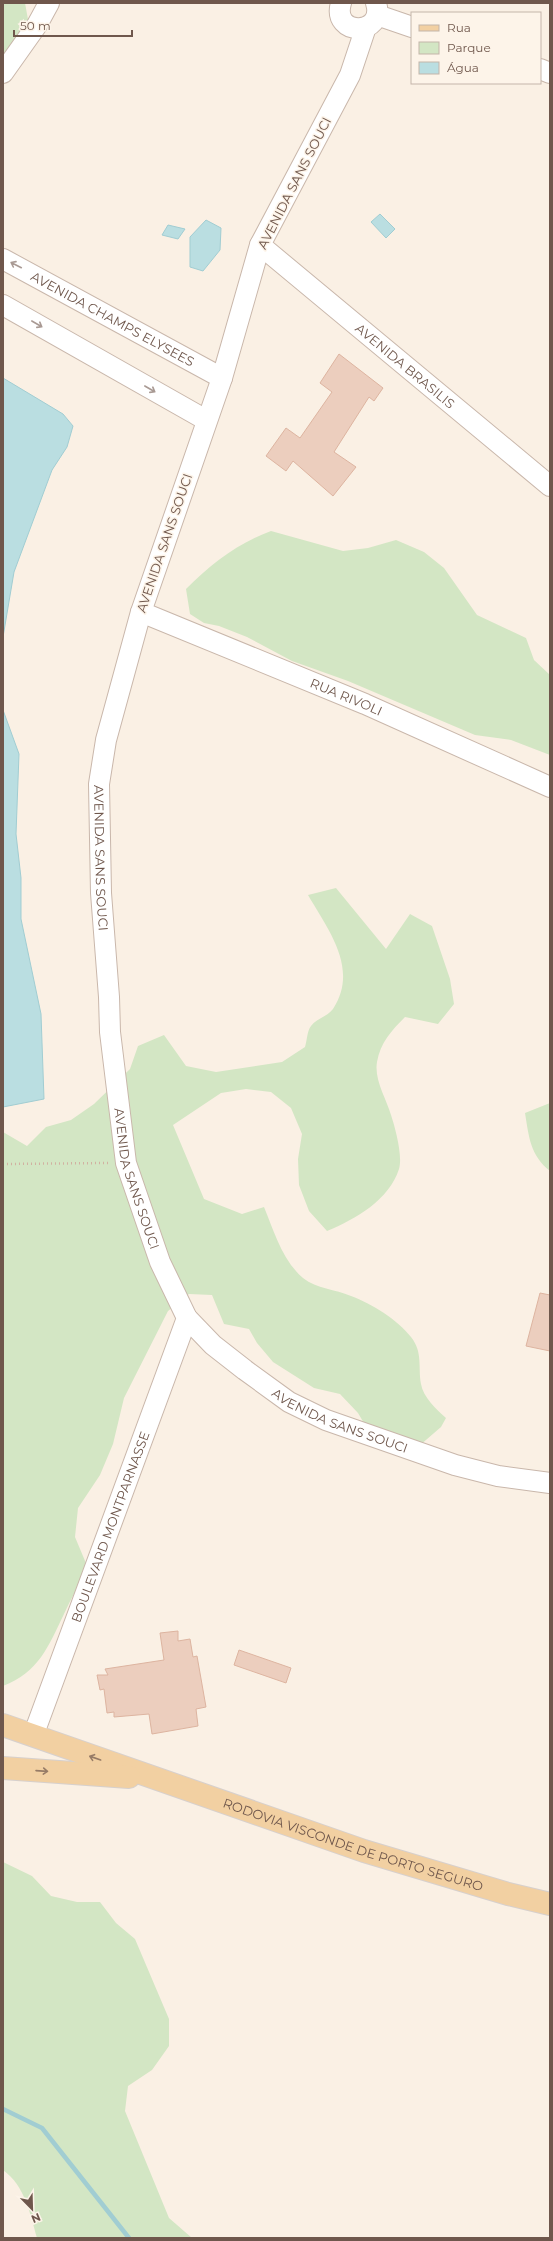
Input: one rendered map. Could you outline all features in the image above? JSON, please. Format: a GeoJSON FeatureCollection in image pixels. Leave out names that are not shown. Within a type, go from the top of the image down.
{"type":"FeatureCollection","features":[{"type":"Feature","properties":{"kind":"main road","name":"RODOVIA VISCONDE DE PORTO SEGURO"},"geometry":{"type":"LineString","coordinates":[[3,1725],[158,1780],[364,1850],[508,1894],[550,1904]]}},
{"type":"Feature","properties":{"kind":"main road","name":"RODOVIA VISCONDE DE PORTO SEGURO"},"geometry":{"type":"LineString","coordinates":[[3,1768],[158,1780]]}},
{"type":"Feature","properties":{"kind":"street"},"geometry":{"type":"LineString","coordinates":[[3,73],[36,25],[49,3]]}},
{"type":"Feature","properties":{"kind":"street"},"geometry":{"type":"LineString","coordinates":[[336,6],[343,21],[349,27],[358,29],[373,15],[411,27]]}},
{"type":"Feature","properties":{"kind":"street","name":"AVENIDA SANS SOUCI"},"geometry":{"type":"LineString","coordinates":[[373,15],[350,75],[260,245],[222,378],[206,420],[141,612],[106,740],[99,784],[101,886],[110,997],[110,1032],[126,1163],[160,1262],[187,1318],[213,1344],[245,1370],[289,1402],[326,1420],[455,1465],[498,1476],[550,1483]]}},
{"type":"Feature","properties":{"kind":"street","name":"AVENIDA BRASILIS"},"geometry":{"type":"LineString","coordinates":[[260,245],[550,486]]}},
{"type":"Feature","properties":{"kind":"street","name":"AVENIDA CHAMPS ELYSEES"},"geometry":{"type":"LineString","coordinates":[[3,259],[222,378]]}},
{"type":"Feature","properties":{"kind":"street"},"geometry":{"type":"LineString","coordinates":[[3,305],[206,420]]}},
{"type":"Feature","properties":{"kind":"street","name":"RUA RIVOLI"},"geometry":{"type":"LineString","coordinates":[[141,612],[365,704],[550,787]]}},
{"type":"Feature","properties":{"kind":"street","name":"BOULEVARD MONTPARNASSE"},"geometry":{"type":"LineString","coordinates":[[33,1736],[187,1318]]}},
{"type":"Feature","properties":{"kind":"path"},"geometry":{"type":"LineString","coordinates":[[3,1164],[126,1163]]}},
{"type":"Feature","properties":{"kind":"green space"},"geometry":{"type":"Polygon","coordinates":[[[3,3],[25,3],[31,36],[3,69],[3,3]]]}},
{"type":"Feature","properties":{"kind":"green space"},"geometry":{"type":"Polygon","coordinates":[[[271,531],[343,551],[368,548],[396,540],[424,552],[444,568],[477,615],[526,638],[534,660],[550,675],[550,755],[511,740],[475,735],[348,681],[292,661],[247,637],[219,626],[204,623],[190,614],[186,589],[205,571],[236,548],[271,531]]]}},
{"type":"Feature","properties":{"kind":"green space"},"geometry":{"type":"Polygon","coordinates":[[[336,888],[386,949],[410,914],[432,926],[450,979],[454,1004],[438,1024],[405,1017],[387,1037],[379,1055],[377,1062],[377,1075],[389,1109],[398,1142],[400,1157],[399,1169],[388,1190],[360,1214],[327,1231],[309,1211],[299,1185],[298,1159],[302,1134],[291,1108],[271,1092],[246,1089],[221,1093],[173,1125],[204,1199],[242,1214],[264,1207],[284,1254],[289,1263],[303,1278],[320,1287],[345,1294],[367,1303],[384,1313],[405,1330],[415,1343],[419,1354],[420,1378],[424,1394],[434,1407],[446,1418],[441,1427],[419,1446],[371,1435],[358,1413],[340,1394],[314,1388],[273,1362],[257,1343],[249,1329],[224,1324],[212,1295],[189,1294],[168,1311],[124,1398],[113,1444],[100,1475],[78,1508],[75,1537],[88,1568],[53,1637],[41,1657],[34,1666],[25,1673],[3,1686],[3,1132],[27,1146],[46,1127],[71,1120],[94,1104],[130,1069],[138,1046],[164,1035],[186,1066],[216,1072],[282,1062],[305,1047],[311,1026],[333,1009],[340,994],[343,979],[342,965],[338,950],[332,936],[308,895],[336,888]]]}},
{"type":"Feature","properties":{"kind":"green space"},"geometry":{"type":"Polygon","coordinates":[[[550,1103],[550,1171],[543,1165],[534,1152],[529,1138],[525,1113],[550,1103]]]}},
{"type":"Feature","properties":{"kind":"green space"},"geometry":{"type":"Polygon","coordinates":[[[3,1862],[32,1876],[51,1896],[77,1902],[100,1902],[116,1923],[135,1939],[169,2019],[169,2046],[152,2070],[128,2086],[125,2111],[169,2218],[192,2238],[37,2238],[22,2192],[17,2184],[3,2170],[3,1862]]]}},
{"type":"Feature","properties":{"kind":"water"},"geometry":{"type":"Polygon","coordinates":[[[380,214],[395,229],[386,238],[371,222],[380,214]]]}},
{"type":"Feature","properties":{"kind":"water"},"geometry":{"type":"Polygon","coordinates":[[[206,220],[221,228],[220,250],[203,271],[190,267],[190,237],[206,220]]]}},
{"type":"Feature","properties":{"kind":"water"},"geometry":{"type":"Polygon","coordinates":[[[168,225],[185,229],[178,239],[162,235],[168,225]]]}},
{"type":"Feature","properties":{"kind":"water"},"geometry":{"type":"Polygon","coordinates":[[[3,378],[63,414],[73,426],[67,447],[52,470],[14,572],[3,637],[3,378]]]}},
{"type":"Feature","properties":{"kind":"water"},"geometry":{"type":"Polygon","coordinates":[[[3,710],[19,754],[16,834],[21,878],[21,919],[41,1014],[44,1099],[3,1107],[3,710]]]}},
{"type":"Feature","properties":{"kind":"building"},"geometry":{"type":"Polygon","coordinates":[[[339,354],[383,388],[374,401],[369,397],[334,452],[356,467],[333,496],[293,461],[286,471],[266,456],[286,428],[300,438],[332,392],[320,383],[339,354]]]}},
{"type":"Feature","properties":{"kind":"building"},"geometry":{"type":"Polygon","coordinates":[[[540,1293],[550,1295],[550,1351],[526,1346],[540,1293]]]}},
{"type":"Feature","properties":{"kind":"building"},"geometry":{"type":"Polygon","coordinates":[[[178,1631],[178,1641],[190,1639],[193,1657],[197,1656],[206,1707],[196,1709],[198,1726],[152,1734],[149,1714],[114,1717],[114,1712],[107,1713],[104,1689],[100,1690],[97,1675],[108,1675],[105,1669],[164,1660],[160,1633],[178,1631]]]}},
{"type":"Feature","properties":{"kind":"building"},"geometry":{"type":"Polygon","coordinates":[[[239,1650],[291,1668],[286,1683],[234,1665],[239,1650]]]}},
{"type":"Feature","properties":{"kind":"waterway"},"geometry":{"type":"LineString","coordinates":[[3,2109],[42,2128],[129,2238]]}}]}
